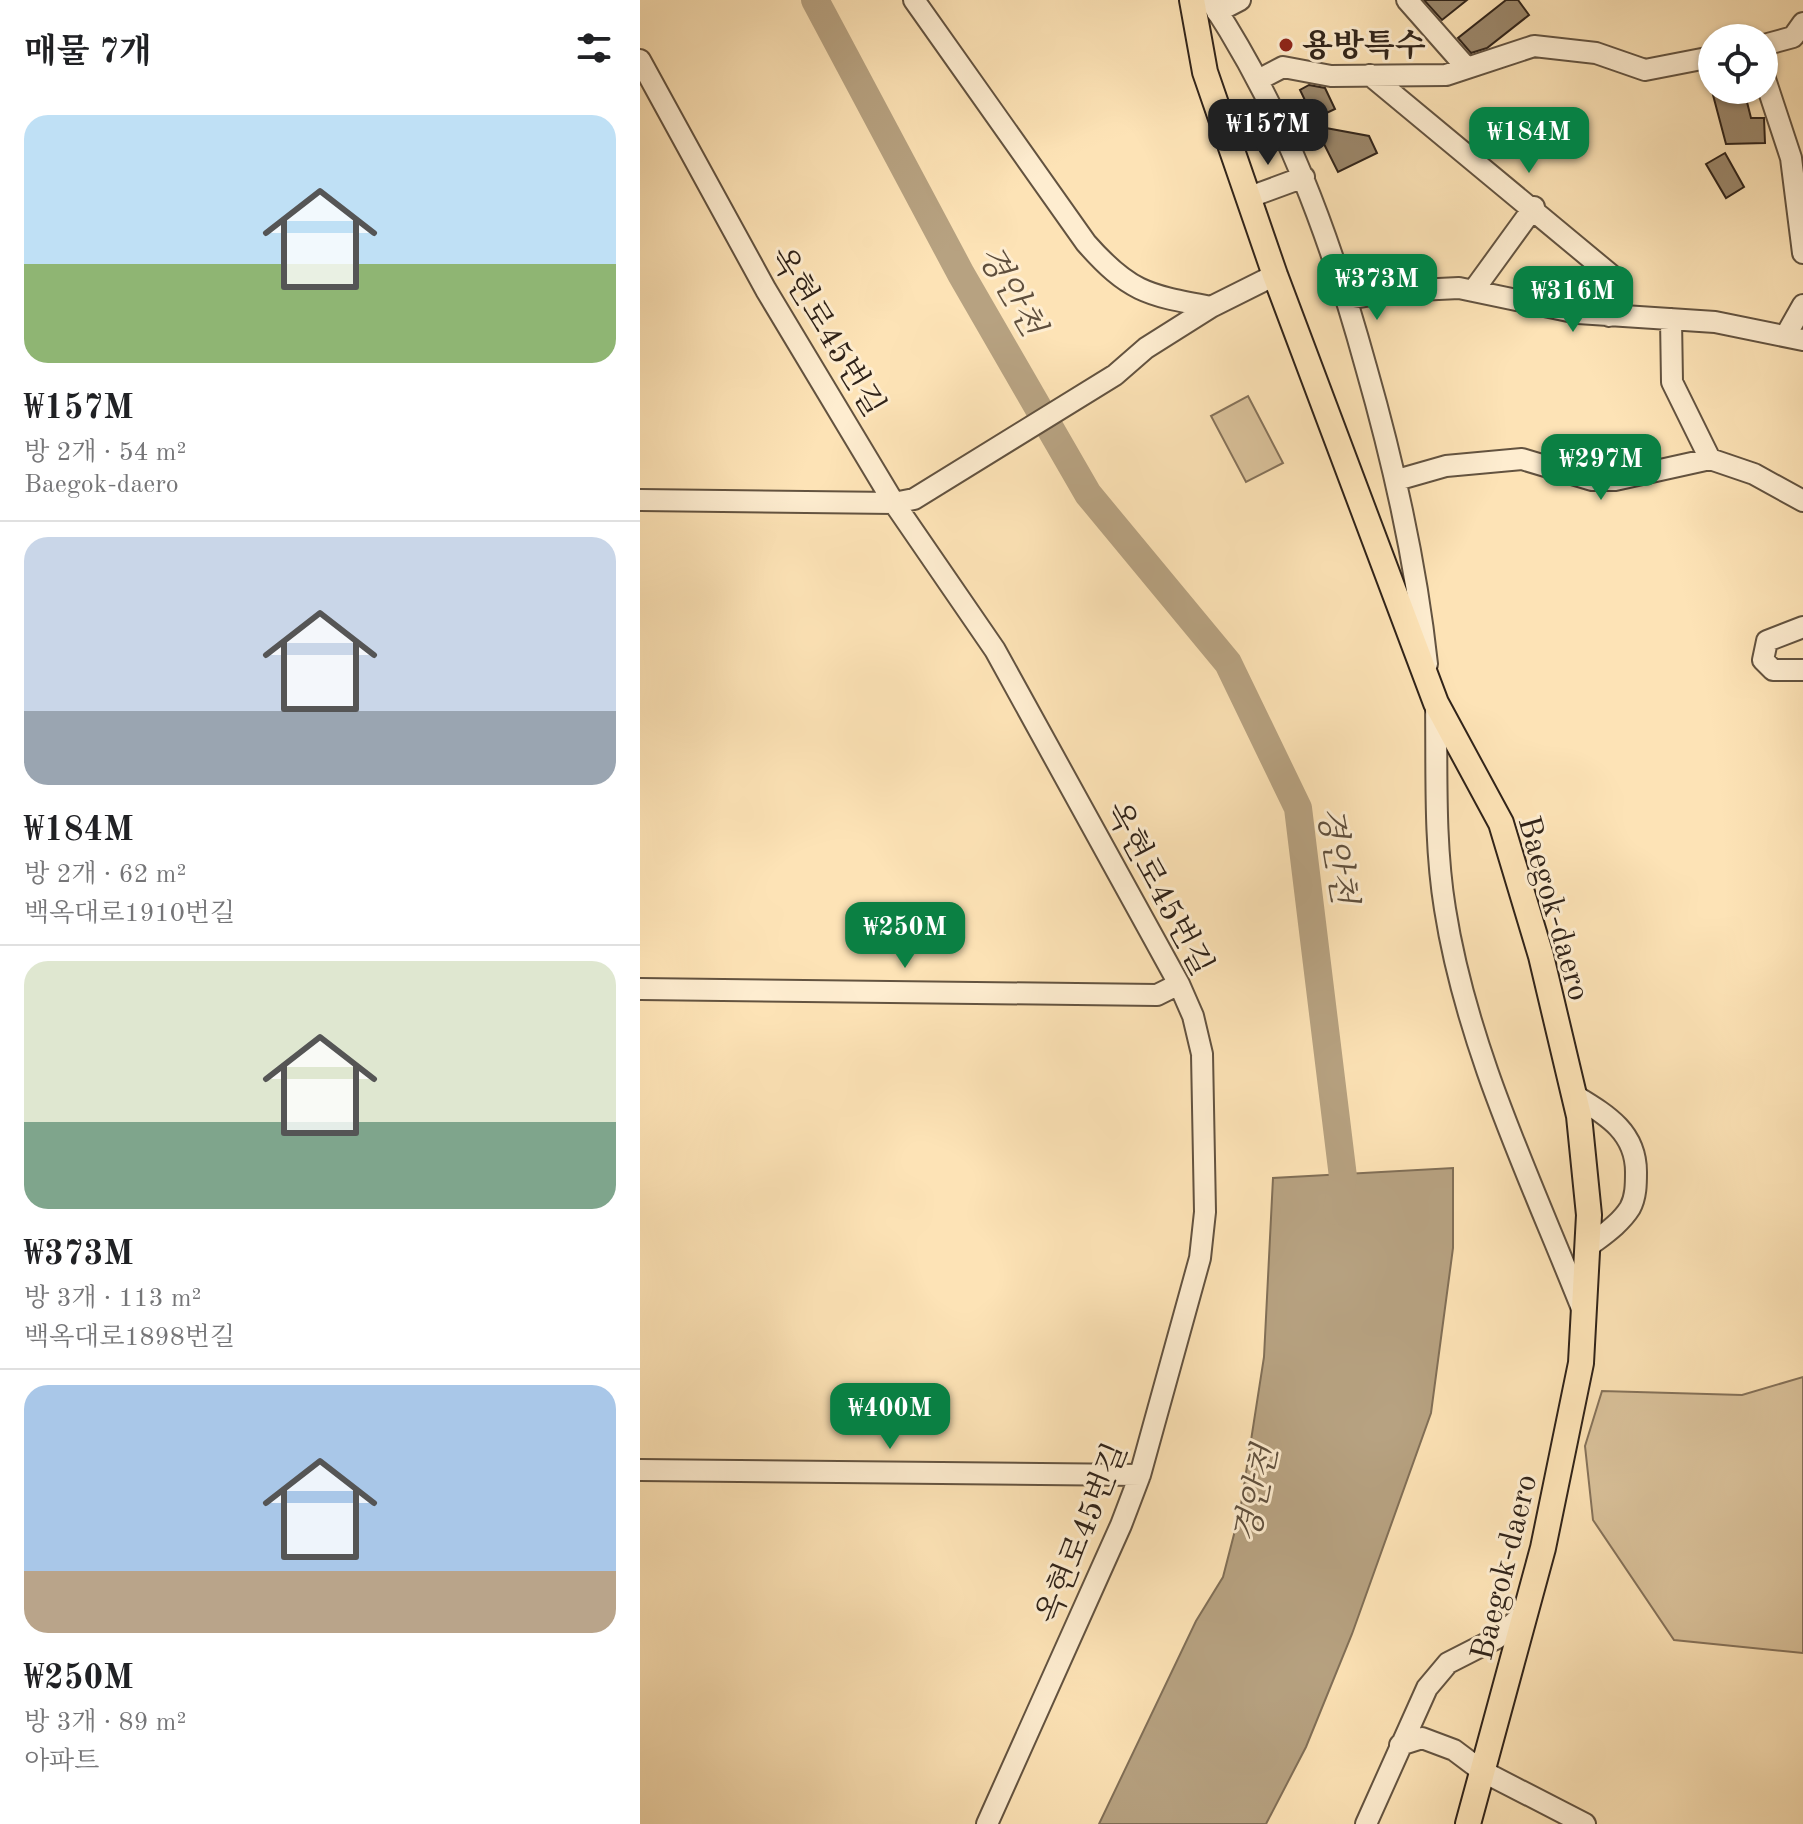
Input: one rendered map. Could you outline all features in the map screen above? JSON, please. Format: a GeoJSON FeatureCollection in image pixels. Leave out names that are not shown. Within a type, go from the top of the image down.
{"type":"FeatureCollection","features":[{"type":"Feature","properties":{"kind":"main road","name":"Baegok-daero"},"geometry":{"type":"LineString","coordinates":[[1192,0],[1205,72],[1275,275],[1432,693],[1501,823],[1541,956],[1574,1095],[1586,1164],[1589,1246],[1581,1363],[1566,1445],[1526,1612],[1468,1824]]}},
{"type":"Feature","properties":{"kind":"street"},"geometry":{"type":"LineString","coordinates":[[914,0],[1086,243],[1110,270],[1127,285],[1158,297],[1211,307]]}},
{"type":"Feature","properties":{"kind":"street"},"geometry":{"type":"LineString","coordinates":[[1240,0],[1214,6],[1260,79],[1304,177],[1347,299],[1397,480],[1420,598],[1432,693],[1440,869],[1455,955],[1492,1082],[1585,1316]]}},
{"type":"Feature","properties":{"kind":"street"},"geometry":{"type":"LineString","coordinates":[[1407,0],[1466,67]]}},
{"type":"Feature","properties":{"kind":"street"},"geometry":{"type":"LineString","coordinates":[[1778,41],[1793,37],[1803,23]]}},
{"type":"Feature","properties":{"kind":"street"},"geometry":{"type":"LineString","coordinates":[[1260,79],[1283,67],[1331,76],[1446,75],[1534,46],[1596,53],[1645,70],[1698,60]]}},
{"type":"Feature","properties":{"kind":"street","name":"옥현로45번길"},"geometry":{"type":"LineString","coordinates":[[640,60],[766,290],[894,503],[995,650],[1179,984],[1193,1016],[1202,1054],[1205,1212],[1200,1258],[1187,1312],[1140,1475],[987,1824]]}},
{"type":"Feature","properties":{"kind":"street"},"geometry":{"type":"LineString","coordinates":[[1370,75],[1534,207],[1611,275],[1609,316]]}},
{"type":"Feature","properties":{"kind":"street"},"geometry":{"type":"LineString","coordinates":[[1773,104],[1791,158],[1803,253]]}},
{"type":"Feature","properties":{"kind":"street"},"geometry":{"type":"LineString","coordinates":[[1247,198],[1304,177]]}},
{"type":"Feature","properties":{"kind":"street"},"geometry":{"type":"LineString","coordinates":[[1473,291],[1534,207]]}},
{"type":"Feature","properties":{"kind":"street"},"geometry":{"type":"LineString","coordinates":[[640,500],[894,503],[914,499],[1115,375],[1146,348],[1211,307],[1275,275]]}},
{"type":"Feature","properties":{"kind":"street"},"geometry":{"type":"LineString","coordinates":[[1347,299],[1432,288],[1473,291],[1549,308],[1609,316],[1715,322],[1794,338],[1803,305]]}},
{"type":"Feature","properties":{"kind":"street"},"geometry":{"type":"LineString","coordinates":[[1671,319],[1672,382],[1710,459]]}},
{"type":"Feature","properties":{"kind":"street"},"geometry":{"type":"LineString","coordinates":[[1397,480],[1446,466],[1522,459],[1592,480],[1615,480],[1710,459],[1754,474],[1803,501]]}},
{"type":"Feature","properties":{"kind":"street"},"geometry":{"type":"LineString","coordinates":[[1803,627],[1767,641],[1763,660],[1773,670],[1803,670]]}},
{"type":"Feature","properties":{"kind":"street"},"geometry":{"type":"LineString","coordinates":[[640,989],[1157,995],[1179,984]]}},
{"type":"Feature","properties":{"kind":"street"},"geometry":{"type":"LineString","coordinates":[[1574,1095],[1609,1116],[1626,1133],[1636,1154],[1636,1187],[1631,1206],[1589,1246]]}},
{"type":"Feature","properties":{"kind":"street"},"geometry":{"type":"LineString","coordinates":[[640,1470],[1140,1475]]}},
{"type":"Feature","properties":{"kind":"street"},"geometry":{"type":"LineString","coordinates":[[1366,1824],[1427,1688],[1448,1663],[1497,1638],[1526,1612]]}},
{"type":"Feature","properties":{"kind":"street"},"geometry":{"type":"LineString","coordinates":[[1400,1745],[1422,1738],[1454,1750],[1482,1771],[1585,1824]]}},
{"type":"Feature","properties":{"kind":"shaded area"},"geometry":{"type":"Polygon","coordinates":[[[1248,396],[1283,463],[1246,482],[1211,416],[1248,396]]]}},
{"type":"Feature","properties":{"kind":"shaded area"},"geometry":{"type":"Polygon","coordinates":[[[1803,1377],[1803,1653],[1674,1640],[1593,1520],[1585,1446],[1602,1391],[1742,1395],[1803,1377]]]}},
{"type":"Feature","properties":{"kind":"water"},"geometry":{"type":"Polygon","coordinates":[[[1453,1168],[1453,1248],[1431,1413],[1352,1634],[1306,1747],[1266,1824],[1099,1824],[1196,1621],[1223,1577],[1240,1511],[1264,1357],[1273,1178],[1453,1168]]]}},
{"type":"Feature","properties":{"kind":"building"},"geometry":{"type":"Polygon","coordinates":[[[1424,0],[1467,0],[1442,20],[1424,0]]]}},
{"type":"Feature","properties":{"kind":"building"},"geometry":{"type":"Polygon","coordinates":[[[1506,0],[1518,0],[1529,15],[1487,48],[1471,53],[1458,38],[1506,0]]]}},
{"type":"Feature","properties":{"kind":"building"},"geometry":{"type":"Polygon","coordinates":[[[1309,85],[1325,88],[1335,109],[1314,119],[1300,90],[1309,85]]]}},
{"type":"Feature","properties":{"kind":"building"},"geometry":{"type":"Polygon","coordinates":[[[1715,104],[1748,104],[1751,118],[1764,118],[1765,143],[1726,144],[1715,104]]]}},
{"type":"Feature","properties":{"kind":"building"},"geometry":{"type":"Polygon","coordinates":[[[1315,126],[1369,136],[1377,153],[1338,172],[1315,126]]]}},
{"type":"Feature","properties":{"kind":"building"},"geometry":{"type":"Polygon","coordinates":[[[1725,153],[1744,187],[1726,198],[1706,164],[1725,153]]]}},
{"type":"Feature","properties":{"kind":"waterway","name":"경안천"},"geometry":{"type":"LineString","coordinates":[[815,0],[961,274],[1088,494],[1228,663],[1298,808],[1343,1177],[1337,1211]]}},
{"type":"Feature","properties":{"kind":"place","name":"용방특수"},"geometry":{"type":"Point","coordinates":[1286,45]}}]}
